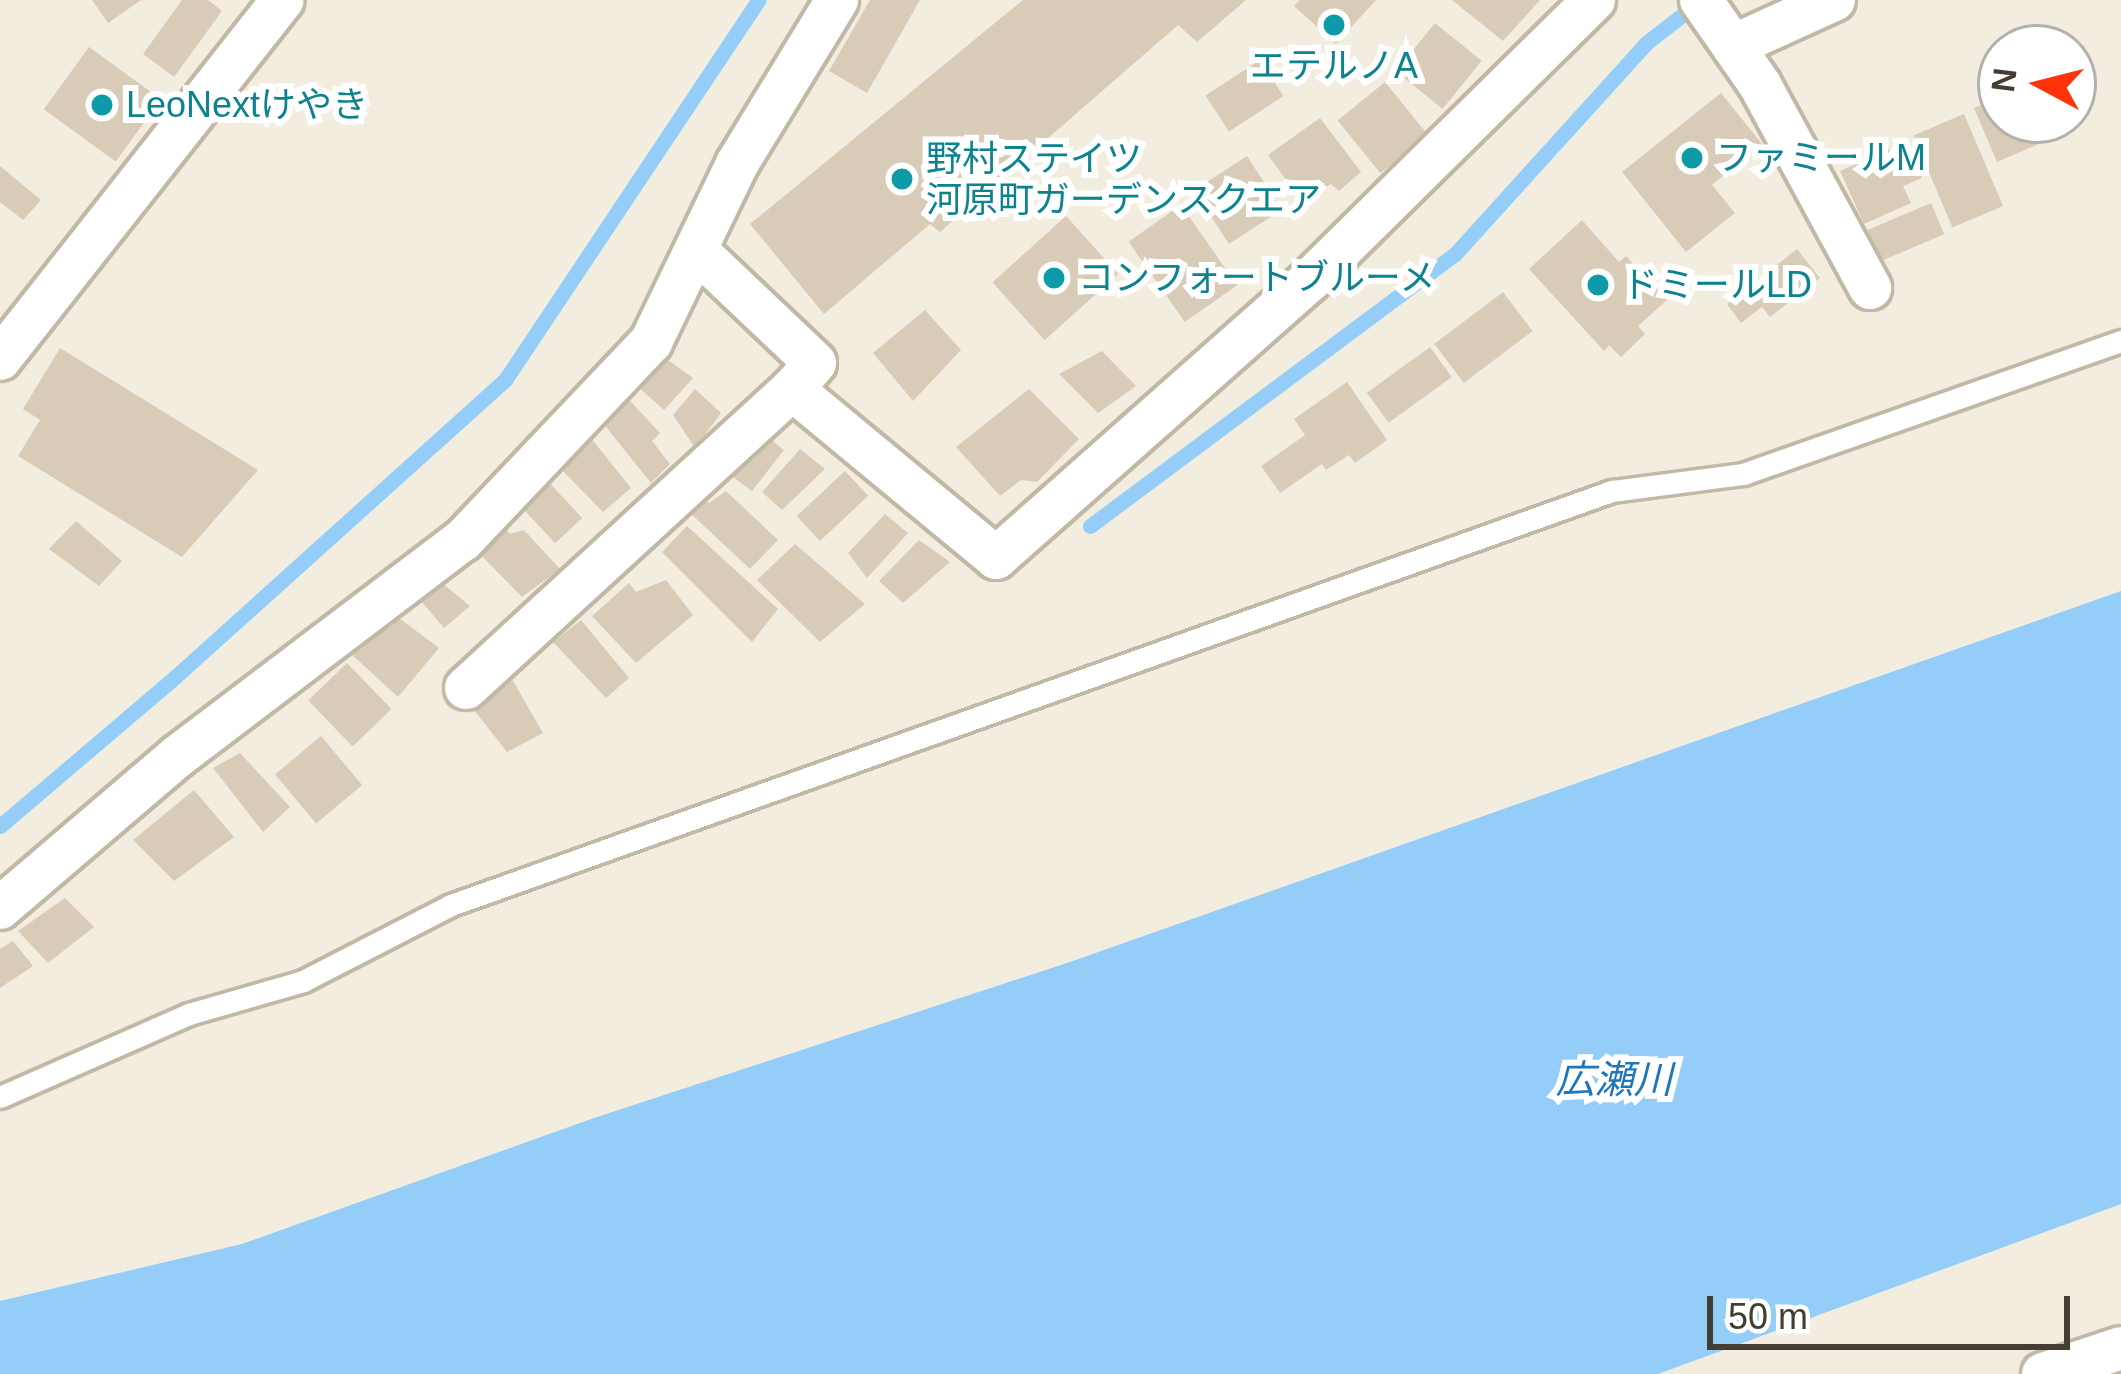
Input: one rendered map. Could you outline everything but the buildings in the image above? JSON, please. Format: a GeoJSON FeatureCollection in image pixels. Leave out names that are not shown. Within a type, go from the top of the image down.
{"type":"FeatureCollection","features":[{"type":"Feature","properties":{"kind":"street"},"geometry":{"type":"LineString","coordinates":[[0,358],[282,0]]}},
{"type":"Feature","properties":{"kind":"street"},"geometry":{"type":"LineString","coordinates":[[0,908],[178,756],[463,540],[651,342],[737,164],[837,0]]}},
{"type":"Feature","properties":{"kind":"street"},"geometry":{"type":"LineString","coordinates":[[791,389],[996,558],[1310,280],[1594,0]]}},
{"type":"Feature","properties":{"kind":"street"},"geometry":{"type":"LineString","coordinates":[[1826,2],[1718,23],[1760,85],[1870,288]]}},
{"type":"Feature","properties":{"kind":"street"},"geometry":{"type":"LineString","coordinates":[[466,688],[815,363],[698,252]]}},
{"type":"Feature","properties":{"kind":"street"},"geometry":{"type":"LineString","coordinates":[[2043,1374],[2121,1348]]}},
{"type":"Feature","properties":{"kind":"lane"},"geometry":{"type":"LineString","coordinates":[[0,1097],[189,1014],[303,981],[451,905],[1522,523],[1612,491],[1743,474],[2121,341]]}},
{"type":"Feature","properties":{"kind":"water","name":"広瀬川"},"geometry":{"type":"Polygon","coordinates":[[[2121,591],[2121,1204],[1658,1374],[0,1374],[0,1301],[242,1244],[594,1118],[1070,962],[2121,591]]]}},
{"type":"Feature","properties":{"kind":"waterway"},"geometry":{"type":"LineString","coordinates":[[0,826],[175,677],[505,380],[758,0]]}},
{"type":"Feature","properties":{"kind":"waterway"},"geometry":{"type":"LineString","coordinates":[[1090,526],[1455,254],[1646,43],[1699,2]]}},
{"type":"Feature","properties":{"kind":"place","name":"エテルノA"},"geometry":{"type":"Point","coordinates":[1334,25]}},
{"type":"Feature","properties":{"kind":"place","name":"LeoNextけやき"},"geometry":{"type":"Point","coordinates":[102,105]}},
{"type":"Feature","properties":{"kind":"place","name":"ファミールM"},"geometry":{"type":"Point","coordinates":[1692,158]}},
{"type":"Feature","properties":{"kind":"place","name":"野村ステイツ 河原町ガーデンスクエア"},"geometry":{"type":"Point","coordinates":[902,179]}},
{"type":"Feature","properties":{"kind":"place","name":"コンフォートブルーメ"},"geometry":{"type":"Point","coordinates":[1054,278]}},
{"type":"Feature","properties":{"kind":"place","name":"ドミールLD"},"geometry":{"type":"Point","coordinates":[1598,285]}}]}
